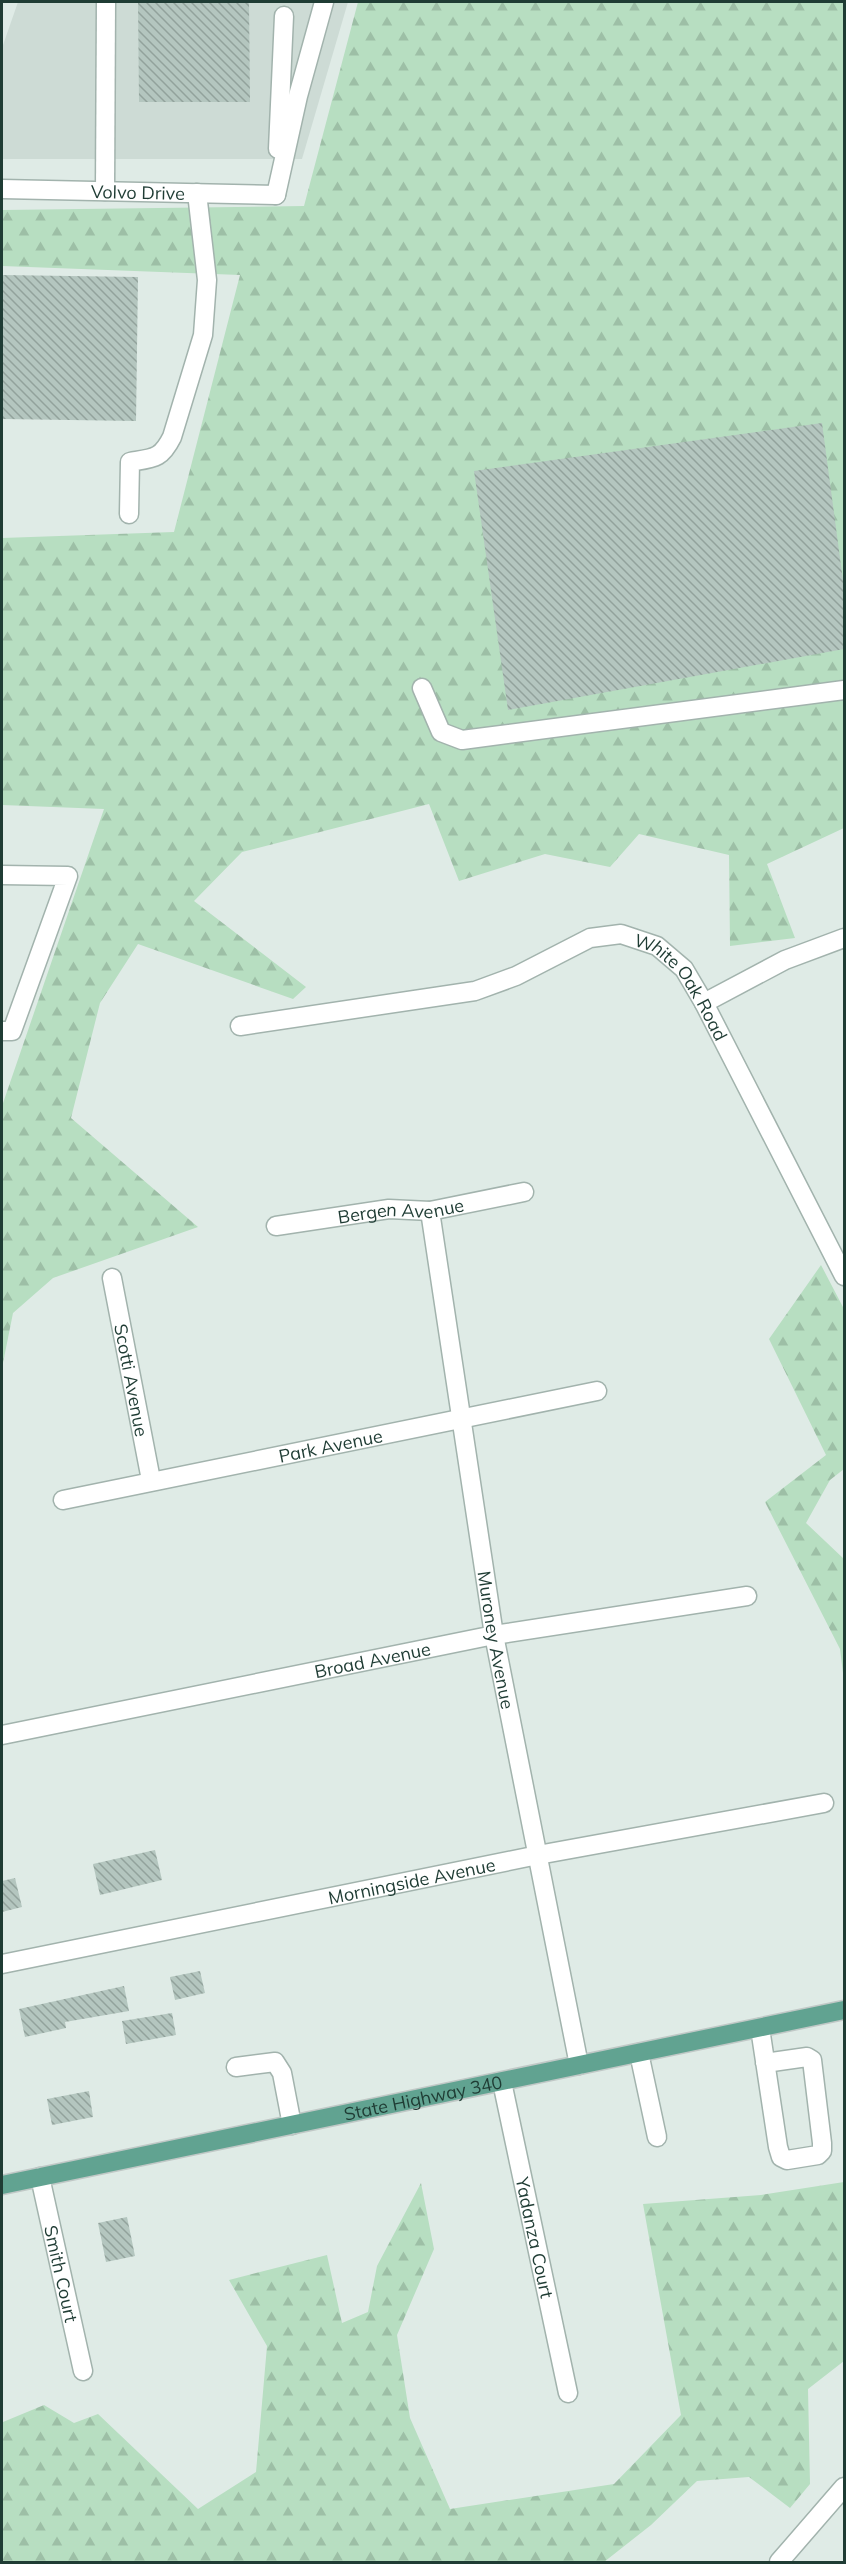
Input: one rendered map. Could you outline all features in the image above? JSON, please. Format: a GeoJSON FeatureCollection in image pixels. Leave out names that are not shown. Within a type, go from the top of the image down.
{"type":"FeatureCollection","features":[{"type":"Feature","properties":{"kind":"main road","name":"State Highway 340"},"geometry":{"type":"LineString","coordinates":[[2,2185],[844,2010]]}},
{"type":"Feature","properties":{"kind":"street"},"geometry":{"type":"LineString","coordinates":[[105,191],[106,2]]}},
{"type":"Feature","properties":{"kind":"street"},"geometry":{"type":"LineString","coordinates":[[276,195],[298,96],[324,2]]}},
{"type":"Feature","properties":{"kind":"street"},"geometry":{"type":"LineString","coordinates":[[276,195],[284,16]]}},
{"type":"Feature","properties":{"kind":"street","name":"Volvo Drive"},"geometry":{"type":"LineString","coordinates":[[2,189],[276,195]]}},
{"type":"Feature","properties":{"kind":"street"},"geometry":{"type":"LineString","coordinates":[[129,514],[130,462],[155,458],[164,453],[172,437],[203,335],[207,280],[197,194]]}},
{"type":"Feature","properties":{"kind":"street"},"geometry":{"type":"LineString","coordinates":[[422,688],[441,732],[462,740],[844,690]]}},
{"type":"Feature","properties":{"kind":"street"},"geometry":{"type":"LineString","coordinates":[[2,875],[68,876],[12,1031],[2,1031]]}},
{"type":"Feature","properties":{"kind":"street","name":"White Oak Road"},"geometry":{"type":"LineString","coordinates":[[240,1026],[475,991],[516,976],[590,938],[621,934],[657,946],[684,969],[704,1003],[844,1276]]}},
{"type":"Feature","properties":{"kind":"street"},"geometry":{"type":"LineString","coordinates":[[704,1003],[785,960],[844,938]]}},
{"type":"Feature","properties":{"kind":"street","name":"Bergen Avenue"},"geometry":{"type":"LineString","coordinates":[[276,1226],[388,1209],[430,1211],[524,1192]]}},
{"type":"Feature","properties":{"kind":"street","name":"Muroney Avenue"},"geometry":{"type":"LineString","coordinates":[[430,1211],[494,1635],[579,2065]]}},
{"type":"Feature","properties":{"kind":"street","name":"Scotti Avenue"},"geometry":{"type":"LineString","coordinates":[[112,1278],[151,1480]]}},
{"type":"Feature","properties":{"kind":"street","name":"Park Avenue"},"geometry":{"type":"LineString","coordinates":[[63,1500],[151,1480],[597,1391]]}},
{"type":"Feature","properties":{"kind":"street","name":"Broad Avenue"},"geometry":{"type":"LineString","coordinates":[[2,1735],[494,1635],[747,1596]]}},
{"type":"Feature","properties":{"kind":"street","name":"Morningside Avenue"},"geometry":{"type":"LineString","coordinates":[[2,1964],[538,1855],[824,1803]]}},
{"type":"Feature","properties":{"kind":"street"},"geometry":{"type":"LineString","coordinates":[[760,2028],[765,2063],[782,2157],[787,2160],[818,2155],[822,2151],[822,2143],[812,2060],[807,2057],[765,2063]]}},
{"type":"Feature","properties":{"kind":"street"},"geometry":{"type":"LineString","coordinates":[[639,2053],[657,2137]]}},
{"type":"Feature","properties":{"kind":"street"},"geometry":{"type":"LineString","coordinates":[[236,2067],[275,2062],[282,2073],[292,2125]]}},
{"type":"Feature","properties":{"kind":"street","name":"Yadanza Court"},"geometry":{"type":"LineString","coordinates":[[502,2082],[568,2393]]}},
{"type":"Feature","properties":{"kind":"street","name":"Smith Court"},"geometry":{"type":"LineString","coordinates":[[40,2177],[83,2371]]}},
{"type":"Feature","properties":{"kind":"street"},"geometry":{"type":"LineString","coordinates":[[779,2562],[844,2487]]}},
{"type":"Feature","properties":{"kind":"shaded area"},"geometry":{"type":"Polygon","coordinates":[[[18,2],[348,2],[302,159],[2,159],[2,48],[18,2]]]}},
{"type":"Feature","properties":{"kind":"green space"},"geometry":{"type":"Polygon","coordinates":[[[358,2],[844,2],[844,828],[767,864],[795,938],[730,946],[729,855],[639,834],[610,867],[545,854],[459,881],[429,804],[242,852],[194,901],[306,987],[293,999],[138,944],[100,1003],[71,1118],[198,1227],[53,1278],[13,1313],[2,1368],[2,1106],[104,809],[2,805],[2,538],[174,532],[240,275],[2,266],[2,210],[304,206],[358,2]]]}},
{"type":"Feature","properties":{"kind":"green space"},"geometry":{"type":"Polygon","coordinates":[[[821,1265],[844,1309],[844,1469],[830,1480],[806,1523],[844,1559],[844,1681],[840,1649],[765,1502],[826,1455],[769,1339],[821,1265]]]}},
{"type":"Feature","properties":{"kind":"green space"},"geometry":{"type":"Polygon","coordinates":[[[844,2182],[844,2361],[808,2389],[810,2484],[790,2508],[749,2477],[697,2481],[651,2525],[604,2562],[2,2562],[3,2422],[44,2405],[74,2423],[98,2414],[198,2509],[256,2472],[267,2346],[229,2280],[327,2255],[342,2323],[368,2312],[377,2266],[421,2183],[434,2249],[397,2335],[410,2418],[450,2509],[614,2484],[681,2415],[643,2204],[761,2195],[844,2182]]]}},
{"type":"Feature","properties":{"kind":"building"},"geometry":{"type":"Polygon","coordinates":[[[138,2],[249,2],[250,102],[139,102],[138,2]]]}},
{"type":"Feature","properties":{"kind":"building"},"geometry":{"type":"Polygon","coordinates":[[[2,275],[138,277],[136,421],[2,419],[2,275]]]}},
{"type":"Feature","properties":{"kind":"building"},"geometry":{"type":"Polygon","coordinates":[[[822,423],[844,588],[844,649],[508,710],[474,471],[822,423]]]}},
{"type":"Feature","properties":{"kind":"building"},"geometry":{"type":"Polygon","coordinates":[[[155,1850],[162,1880],[100,1895],[93,1864],[155,1850]]]}},
{"type":"Feature","properties":{"kind":"building"},"geometry":{"type":"Polygon","coordinates":[[[15,1878],[22,1907],[2,1912],[2,1881],[15,1878]]]}},
{"type":"Feature","properties":{"kind":"building"},"geometry":{"type":"Polygon","coordinates":[[[200,1971],[205,1993],[175,2000],[170,1977],[200,1971]]]}},
{"type":"Feature","properties":{"kind":"building"},"geometry":{"type":"Polygon","coordinates":[[[124,1986],[129,2011],[65,2022],[66,2028],[25,2037],[19,2009],[124,1986]]]}},
{"type":"Feature","properties":{"kind":"building"},"geometry":{"type":"Polygon","coordinates":[[[172,2013],[176,2035],[126,2044],[122,2021],[172,2013]]]}},
{"type":"Feature","properties":{"kind":"building"},"geometry":{"type":"Polygon","coordinates":[[[89,2091],[93,2117],[52,2125],[47,2099],[89,2091]]]}},
{"type":"Feature","properties":{"kind":"building"},"geometry":{"type":"Polygon","coordinates":[[[127,2217],[135,2256],[106,2262],[98,2223],[127,2217]]]}}]}
